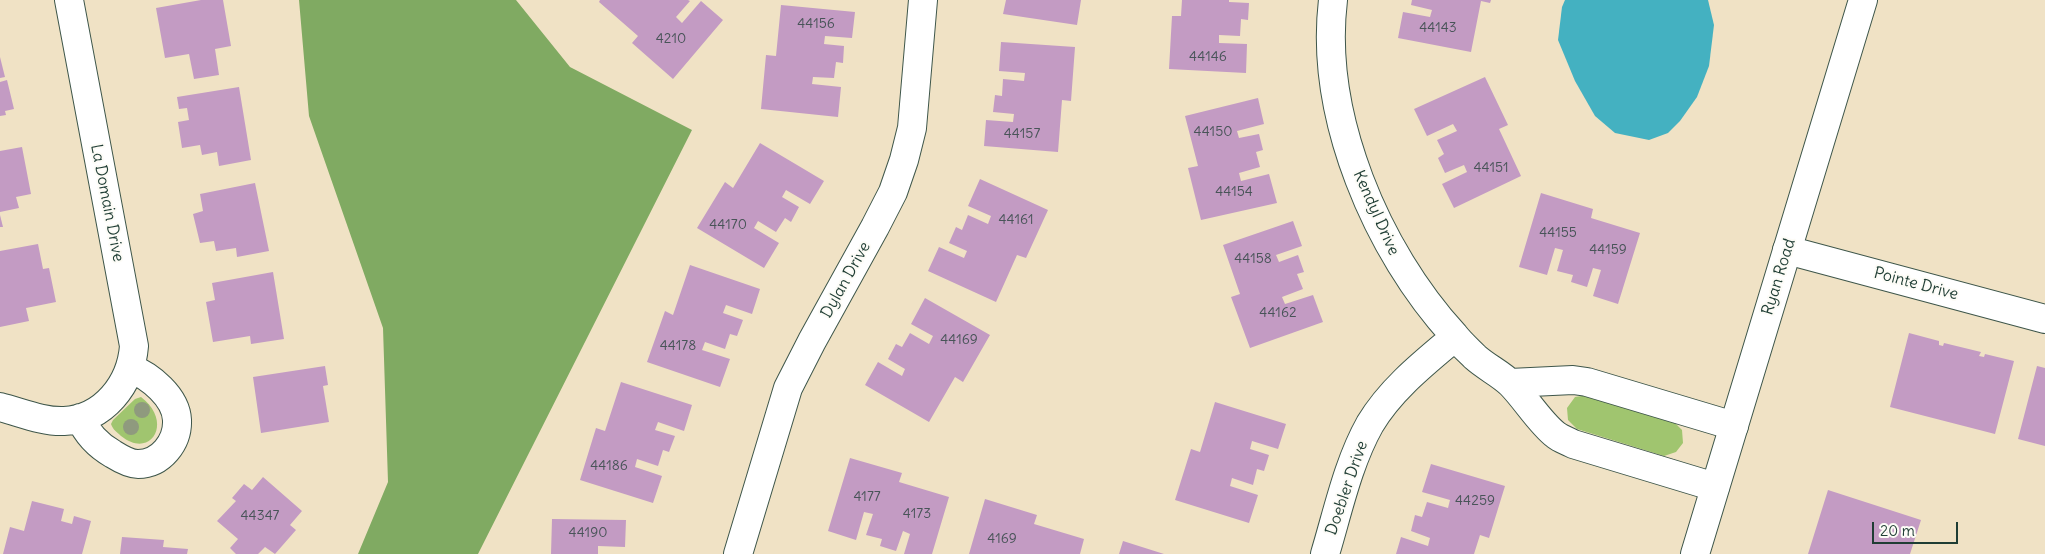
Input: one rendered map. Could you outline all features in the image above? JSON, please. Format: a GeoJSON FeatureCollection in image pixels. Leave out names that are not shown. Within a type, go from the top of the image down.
{"type":"FeatureCollection","features":[{"type":"Feature","properties":{"kind":"street","name":"La Domain Drive"},"geometry":{"type":"LineString","coordinates":[[69,0],[134,346],[130,368],[120,389],[100,409],[80,418]]}},
{"type":"Feature","properties":{"kind":"street","name":"Dylan Drive"},"geometry":{"type":"LineString","coordinates":[[738,554],[788,388],[893,192],[904,160],[912,128],[923,0]]}},
{"type":"Feature","properties":{"kind":"street","name":"Kendyl Drive"},"geometry":{"type":"LineString","coordinates":[[1333,0],[1332,66],[1342,129],[1364,189],[1393,253],[1415,288],[1455,337],[1475,357],[1510,383],[1556,435],[1573,444],[1715,486]]}},
{"type":"Feature","properties":{"kind":"street","name":"Ryan Road"},"geometry":{"type":"LineString","coordinates":[[1695,554],[1863,0]]}},
{"type":"Feature","properties":{"kind":"street","name":"Pointe Drive"},"geometry":{"type":"LineString","coordinates":[[1787,250],[2045,319]]}},
{"type":"Feature","properties":{"kind":"street","name":"Doebler Drive"},"geometry":{"type":"LineString","coordinates":[[1325,554],[1349,475],[1370,424],[1416,370],[1455,337]]}},
{"type":"Feature","properties":{"kind":"street"},"geometry":{"type":"LineString","coordinates":[[0,407],[47,420],[64,421],[80,418],[84,426],[105,450],[123,460],[137,464],[152,461],[163,454],[172,443],[177,418],[170,400],[153,381],[142,373],[130,368]]}},
{"type":"Feature","properties":{"kind":"street"},"geometry":{"type":"LineString","coordinates":[[1510,383],[1573,380],[1587,382],[1734,426]]}},
{"type":"Feature","properties":{"kind":"green space"},"geometry":{"type":"Polygon","coordinates":[[[299,0],[516,0],[570,67],[692,130],[478,554],[358,554],[388,482],[383,328],[309,116],[299,0]]]}},
{"type":"Feature","properties":{"kind":"green space"},"geometry":{"type":"Polygon","coordinates":[[[1588,395],[1674,422],[1682,430],[1683,443],[1676,452],[1664,456],[1577,429],[1568,420],[1567,408],[1575,397],[1588,395]]]}},
{"type":"Feature","properties":{"kind":"green space"},"geometry":{"type":"Polygon","coordinates":[[[141,397],[151,407],[156,417],[157,427],[155,435],[149,441],[141,444],[121,436],[111,424],[135,399],[141,397]]]}},
{"type":"Feature","properties":{"kind":"water"},"geometry":{"type":"Polygon","coordinates":[[[1565,0],[1708,0],[1714,25],[1709,66],[1697,97],[1680,121],[1668,133],[1649,140],[1615,133],[1595,116],[1575,81],[1558,40],[1562,7],[1565,0]]]}},
{"type":"Feature","properties":{"kind":"building"},"geometry":{"type":"Polygon","coordinates":[[[201,0],[223,0],[231,46],[215,49],[219,75],[194,79],[189,54],[165,58],[156,8],[201,0]]]}},
{"type":"Feature","properties":{"kind":"building"},"geometry":{"type":"Polygon","coordinates":[[[600,0],[688,0],[690,1],[676,17],[682,23],[701,1],[723,20],[673,79],[632,43],[638,36],[599,2],[600,0]]]}},
{"type":"Feature","properties":{"kind":"building"},"geometry":{"type":"Polygon","coordinates":[[[1006,0],[1081,0],[1077,25],[1003,14],[1006,0]]]}},
{"type":"Feature","properties":{"kind":"building"},"geometry":{"type":"Polygon","coordinates":[[[1182,0],[1229,0],[1229,2],[1249,3],[1248,20],[1241,19],[1240,36],[1219,35],[1219,43],[1247,44],[1246,73],[1169,69],[1172,16],[1181,16],[1182,0]]]}},
{"type":"Feature","properties":{"kind":"building"},"geometry":{"type":"Polygon","coordinates":[[[1412,0],[1491,0],[1490,3],[1481,1],[1471,52],[1398,38],[1403,12],[1430,17],[1432,10],[1411,5],[1412,0]]]}},
{"type":"Feature","properties":{"kind":"building"},"geometry":{"type":"Polygon","coordinates":[[[781,5],[855,12],[852,38],[825,36],[824,44],[844,46],[843,63],[836,62],[834,78],[813,77],[812,84],[841,87],[838,117],[761,109],[766,55],[776,56],[781,5]]]}},
{"type":"Feature","properties":{"kind":"building"},"geometry":{"type":"Polygon","coordinates":[[[1001,42],[1075,47],[1071,101],[1062,100],[1058,152],[984,146],[986,120],[1013,122],[1014,114],[993,112],[995,95],[1002,96],[1003,79],[1024,81],[1025,73],[999,71],[1001,42]]]}},
{"type":"Feature","properties":{"kind":"building"},"geometry":{"type":"Polygon","coordinates":[[[0,57],[5,77],[0,78],[0,57]]]}},
{"type":"Feature","properties":{"kind":"building"},"geometry":{"type":"Polygon","coordinates":[[[1485,77],[1508,125],[1499,129],[1521,176],[1454,208],[1442,184],[1467,172],[1464,165],[1445,173],[1438,158],[1444,154],[1437,140],[1457,131],[1453,124],[1427,136],[1414,109],[1485,77]]]}},
{"type":"Feature","properties":{"kind":"building"},"geometry":{"type":"Polygon","coordinates":[[[7,80],[14,109],[5,111],[6,115],[0,116],[0,82],[7,80]]]}},
{"type":"Feature","properties":{"kind":"building"},"geometry":{"type":"Polygon","coordinates":[[[239,87],[251,160],[219,166],[217,152],[202,155],[200,145],[182,148],[178,122],[189,120],[187,108],[179,109],[177,97],[239,87]]]}},
{"type":"Feature","properties":{"kind":"building"},"geometry":{"type":"Polygon","coordinates":[[[1258,98],[1264,124],[1237,131],[1239,138],[1259,134],[1263,150],[1256,152],[1260,167],[1239,173],[1241,181],[1269,174],[1277,203],[1201,220],[1188,168],[1198,166],[1185,116],[1258,98]]]}},
{"type":"Feature","properties":{"kind":"building"},"geometry":{"type":"Polygon","coordinates":[[[760,143],[824,181],[810,204],[786,190],[782,197],[799,207],[791,222],[785,218],[776,232],[758,221],[754,228],[779,243],[764,268],[697,228],[725,182],[733,188],[760,143]]]}},
{"type":"Feature","properties":{"kind":"building"},"geometry":{"type":"Polygon","coordinates":[[[22,147],[31,194],[16,197],[19,208],[0,212],[0,151],[22,147]]]}},
{"type":"Feature","properties":{"kind":"building"},"geometry":{"type":"Polygon","coordinates":[[[980,179],[1048,210],[1026,258],[1017,255],[996,302],[928,271],[939,247],[964,258],[967,251],[949,243],[956,227],[962,230],[968,215],[988,224],[991,216],[968,206],[980,179]]]}},
{"type":"Feature","properties":{"kind":"building"},"geometry":{"type":"Polygon","coordinates":[[[255,183],[269,251],[237,257],[236,248],[216,251],[214,241],[200,243],[193,214],[203,211],[200,194],[255,183]]]}},
{"type":"Feature","properties":{"kind":"building"},"geometry":{"type":"Polygon","coordinates":[[[1541,193],[1593,209],[1591,218],[1640,233],[1618,304],[1593,296],[1601,270],[1593,268],[1587,287],[1571,282],[1573,275],[1557,271],[1563,250],[1555,248],[1547,275],[1519,267],[1541,193]]]}},
{"type":"Feature","properties":{"kind":"building"},"geometry":{"type":"Polygon","coordinates":[[[0,215],[3,227],[0,227],[0,215]]]}},
{"type":"Feature","properties":{"kind":"building"},"geometry":{"type":"Polygon","coordinates":[[[1293,221],[1302,246],[1276,255],[1279,262],[1298,255],[1304,272],[1297,274],[1303,289],[1282,297],[1285,304],[1313,295],[1323,322],[1250,348],[1231,297],[1240,294],[1223,245],[1293,221]]]}},
{"type":"Feature","properties":{"kind":"building"},"geometry":{"type":"Polygon","coordinates":[[[38,244],[43,269],[49,268],[56,302],[26,308],[29,321],[0,327],[0,251],[38,244]]]}},
{"type":"Feature","properties":{"kind":"building"},"geometry":{"type":"Polygon","coordinates":[[[690,265],[760,289],[752,314],[726,305],[723,313],[743,320],[737,336],[730,334],[725,349],[705,342],[702,350],[730,359],[720,387],[647,362],[665,311],[673,315],[690,265]]]}},
{"type":"Feature","properties":{"kind":"building"},"geometry":{"type":"Polygon","coordinates":[[[273,272],[284,339],[251,344],[250,336],[213,342],[206,302],[215,300],[212,283],[273,272]]]}},
{"type":"Feature","properties":{"kind":"building"},"geometry":{"type":"Polygon","coordinates":[[[925,298],[990,335],[963,382],[955,377],[929,422],[865,385],[878,362],[902,376],[905,369],[888,359],[896,344],[902,347],[910,333],[929,344],[933,336],[911,324],[925,298]]]}},
{"type":"Feature","properties":{"kind":"building"},"geometry":{"type":"Polygon","coordinates":[[[1909,333],[1939,341],[1939,345],[1943,346],[1944,343],[1981,352],[1979,356],[1984,357],[1985,354],[2014,361],[1995,434],[1890,407],[1909,333]]]}},
{"type":"Feature","properties":{"kind":"building"},"geometry":{"type":"Polygon","coordinates":[[[325,366],[328,385],[323,386],[329,422],[261,433],[253,377],[325,366]]]}},
{"type":"Feature","properties":{"kind":"building"},"geometry":{"type":"Polygon","coordinates":[[[2037,366],[2045,368],[2045,446],[2018,439],[2037,366]]]}},
{"type":"Feature","properties":{"kind":"building"},"geometry":{"type":"Polygon","coordinates":[[[621,382],[692,405],[684,431],[658,422],[655,430],[675,436],[669,452],[663,450],[658,466],[637,459],[635,467],[662,476],[653,503],[580,480],[596,428],[605,431],[621,382]]]}},
{"type":"Feature","properties":{"kind":"building"},"geometry":{"type":"Polygon","coordinates":[[[1215,402],[1286,424],[1278,449],[1252,441],[1250,449],[1269,455],[1264,471],[1257,469],[1253,485],[1232,478],[1230,486],[1258,495],[1249,523],[1175,500],[1191,449],[1200,452],[1215,402]]]}},
{"type":"Feature","properties":{"kind":"building"},"geometry":{"type":"Polygon","coordinates":[[[850,458],[902,473],[899,482],[949,497],[932,554],[904,554],[910,534],[903,531],[896,551],[880,546],[882,539],[866,535],[873,514],[864,512],[856,540],[828,531],[850,458]]]}},
{"type":"Feature","properties":{"kind":"building"},"geometry":{"type":"Polygon","coordinates":[[[1431,464],[1505,486],[1489,538],[1480,535],[1474,554],[1396,554],[1401,537],[1428,546],[1430,538],[1411,531],[1415,515],[1422,517],[1427,502],[1448,508],[1450,500],[1422,492],[1431,464]]]}},
{"type":"Feature","properties":{"kind":"building"},"geometry":{"type":"Polygon","coordinates":[[[263,477],[302,511],[290,525],[296,530],[275,554],[265,547],[258,554],[236,554],[230,548],[238,539],[217,521],[236,501],[232,498],[244,484],[252,490],[263,477]]]}},
{"type":"Feature","properties":{"kind":"building"},"geometry":{"type":"Polygon","coordinates":[[[1828,490],[1921,520],[1910,554],[1808,554],[1828,490]]]}},
{"type":"Feature","properties":{"kind":"building"},"geometry":{"type":"Polygon","coordinates":[[[985,499],[1037,515],[1034,524],[1084,539],[1080,554],[969,554],[985,499]]]}},
{"type":"Feature","properties":{"kind":"building"},"geometry":{"type":"Polygon","coordinates":[[[32,501],[64,509],[61,521],[72,524],[74,516],[91,521],[82,554],[3,554],[10,527],[24,531],[32,501]]]}},
{"type":"Feature","properties":{"kind":"building"},"geometry":{"type":"Polygon","coordinates":[[[552,519],[626,520],[625,547],[598,546],[598,554],[551,554],[552,519]]]}},
{"type":"Feature","properties":{"kind":"building"},"geometry":{"type":"Polygon","coordinates":[[[122,537],[164,540],[163,547],[188,549],[187,554],[120,554],[122,537]]]}},
{"type":"Feature","properties":{"kind":"building"},"geometry":{"type":"Polygon","coordinates":[[[1123,541],[1164,554],[1119,554],[1123,541]]]}}]}
